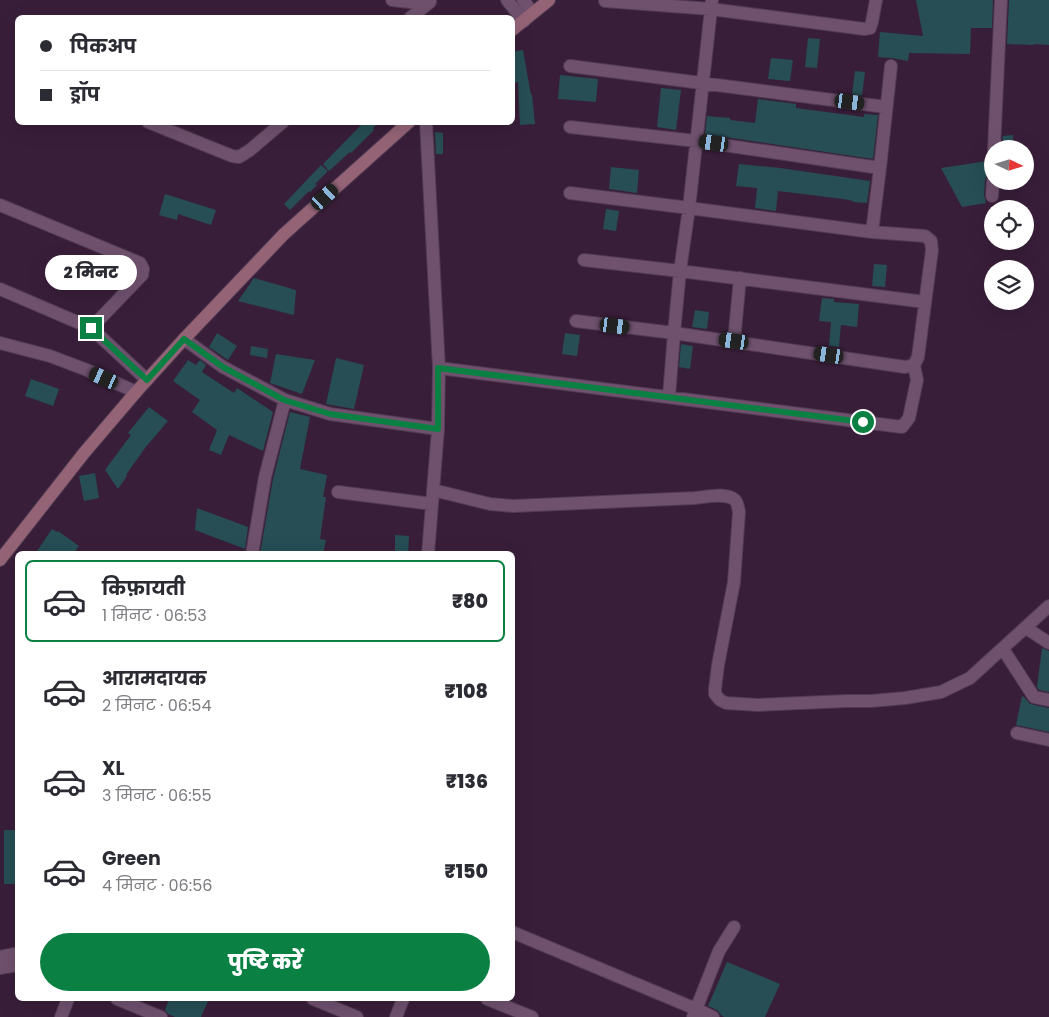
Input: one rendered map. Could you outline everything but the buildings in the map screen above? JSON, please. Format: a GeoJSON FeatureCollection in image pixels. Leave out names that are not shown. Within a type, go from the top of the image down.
{"type":"FeatureCollection","features":[{"type":"Feature","properties":{"kind":"main road"},"geometry":{"type":"LineString","coordinates":[[515,28],[548,0]]}},
{"type":"Feature","properties":{"kind":"main road"},"geometry":{"type":"LineString","coordinates":[[0,560],[84,453],[184,339],[284,234],[405,125]]}},
{"type":"Feature","properties":{"kind":"street"},"geometry":{"type":"LineString","coordinates":[[392,0],[429,1]]}},
{"type":"Feature","properties":{"kind":"street"},"geometry":{"type":"LineString","coordinates":[[507,0],[529,17]]}},
{"type":"Feature","properties":{"kind":"street"},"geometry":{"type":"LineString","coordinates":[[523,0],[529,17]]}},
{"type":"Feature","properties":{"kind":"street"},"geometry":{"type":"LineString","coordinates":[[605,1],[712,4],[864,29],[870,28],[876,0]]}},
{"type":"Feature","properties":{"kind":"street"},"geometry":{"type":"LineString","coordinates":[[994,140],[1001,0]]}},
{"type":"Feature","properties":{"kind":"street"},"geometry":{"type":"LineString","coordinates":[[413,15],[429,1]]}},
{"type":"Feature","properties":{"kind":"street"},"geometry":{"type":"LineString","coordinates":[[669,397],[680,271],[712,4]]}},
{"type":"Feature","properties":{"kind":"street"},"geometry":{"type":"LineString","coordinates":[[570,66],[886,107]]}},
{"type":"Feature","properties":{"kind":"street"},"geometry":{"type":"LineString","coordinates":[[872,232],[891,66]]}},
{"type":"Feature","properties":{"kind":"street"},"geometry":{"type":"LineString","coordinates":[[155,125],[232,156],[239,157],[279,125]]}},
{"type":"Feature","properties":{"kind":"street"},"geometry":{"type":"LineString","coordinates":[[426,125],[438,368],[438,429],[428,551]]}},
{"type":"Feature","properties":{"kind":"street"},"geometry":{"type":"LineString","coordinates":[[570,127],[696,141],[880,168]]}},
{"type":"Feature","properties":{"kind":"street"},"geometry":{"type":"LineString","coordinates":[[992,190],[992,196]]}},
{"type":"Feature","properties":{"kind":"street"},"geometry":{"type":"LineString","coordinates":[[438,368],[902,427],[910,418],[917,380],[914,365],[918,357],[932,250],[931,241],[925,236],[872,232],[570,194]]}},
{"type":"Feature","properties":{"kind":"street"},"geometry":{"type":"LineString","coordinates":[[0,205],[140,263],[143,269],[142,275],[91,328]]}},
{"type":"Feature","properties":{"kind":"street"},"geometry":{"type":"LineString","coordinates":[[584,260],[925,302]]}},
{"type":"Feature","properties":{"kind":"street"},"geometry":{"type":"LineString","coordinates":[[734,341],[740,278]]}},
{"type":"Feature","properties":{"kind":"street"},"geometry":{"type":"LineString","coordinates":[[0,289],[91,328],[147,380]]}},
{"type":"Feature","properties":{"kind":"street"},"geometry":{"type":"LineString","coordinates":[[576,321],[734,341],[905,367],[914,365]]}},
{"type":"Feature","properties":{"kind":"street"},"geometry":{"type":"LineString","coordinates":[[184,339],[223,367],[284,400],[330,414],[438,429]]}},
{"type":"Feature","properties":{"kind":"street"},"geometry":{"type":"LineString","coordinates":[[0,343],[87,370],[136,392]]}},
{"type":"Feature","properties":{"kind":"street"},"geometry":{"type":"LineString","coordinates":[[253,551],[265,477],[284,400]]}},
{"type":"Feature","properties":{"kind":"street"},"geometry":{"type":"LineString","coordinates":[[433,490],[490,504],[513,506],[722,496],[735,500],[738,504],[739,512],[734,582],[715,689],[715,694],[726,703],[758,705],[871,701],[941,692],[970,678],[1049,606]]}},
{"type":"Feature","properties":{"kind":"street"},"geometry":{"type":"LineString","coordinates":[[338,492],[432,504]]}},
{"type":"Feature","properties":{"kind":"street"},"geometry":{"type":"LineString","coordinates":[[1026,628],[1049,643]]}},
{"type":"Feature","properties":{"kind":"street"},"geometry":{"type":"LineString","coordinates":[[1003,649],[1034,697],[1049,700]]}},
{"type":"Feature","properties":{"kind":"street"},"geometry":{"type":"LineString","coordinates":[[1017,733],[1049,740]]}},
{"type":"Feature","properties":{"kind":"street"},"geometry":{"type":"LineString","coordinates":[[694,1013],[719,952],[734,927]]}},
{"type":"Feature","properties":{"kind":"street"},"geometry":{"type":"LineString","coordinates":[[515,933],[694,1013],[712,1017]]}},
{"type":"Feature","properties":{"kind":"street"},"geometry":{"type":"LineString","coordinates":[[0,957],[15,954]]}},
{"type":"Feature","properties":{"kind":"street"},"geometry":{"type":"LineString","coordinates":[[0,968],[15,966]]}},
{"type":"Feature","properties":{"kind":"street"},"geometry":{"type":"LineString","coordinates":[[61,1017],[67,1001]]}},
{"type":"Feature","properties":{"kind":"street"},"geometry":{"type":"LineString","coordinates":[[122,1001],[161,1017]]}},
{"type":"Feature","properties":{"kind":"street"},"geometry":{"type":"LineString","coordinates":[[318,1001],[357,1017]]}},
{"type":"Feature","properties":{"kind":"street"},"geometry":{"type":"LineString","coordinates":[[396,1017],[402,1001]]}},
{"type":"Feature","properties":{"kind":"street"},"geometry":{"type":"LineString","coordinates":[[492,1001],[532,1017]]}},
{"type":"Feature","properties":{"kind":"route"},"geometry":{"type":"LineString","coordinates":[[91,328],[147,380],[184,339],[223,367],[284,400],[330,414],[438,429],[438,368],[863,422]]}}]}
